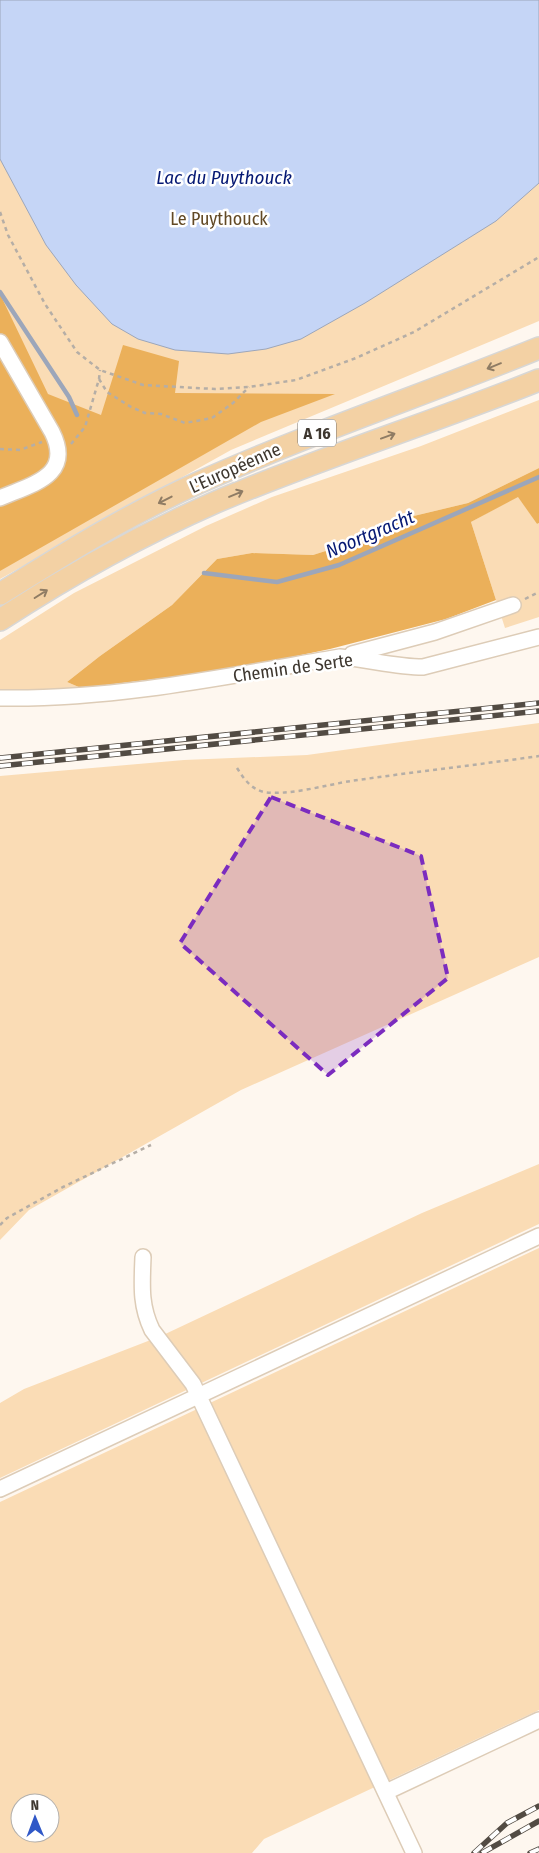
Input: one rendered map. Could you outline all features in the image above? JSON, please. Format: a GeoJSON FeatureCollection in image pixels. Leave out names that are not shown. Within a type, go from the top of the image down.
{"type":"FeatureCollection","features":[{"type":"Feature","properties":{"kind":"highway","name":"L'Européenne"},"geometry":{"type":"LineString","coordinates":[[0,594],[110,529],[196,484],[302,439],[455,382],[539,348]]}},
{"type":"Feature","properties":{"kind":"highway","name":"L'Européenne"},"geometry":{"type":"LineString","coordinates":[[0,620],[88,566],[202,508],[321,460],[539,380]]}},
{"type":"Feature","properties":{"kind":"street"},"geometry":{"type":"LineString","coordinates":[[0,342],[56,440],[59,458],[55,468],[47,476],[0,498]]}},
{"type":"Feature","properties":{"kind":"street"},"geometry":{"type":"LineString","coordinates":[[340,657],[434,632],[513,605]]}},
{"type":"Feature","properties":{"kind":"street","name":"Chemin de Serte"},"geometry":{"type":"LineString","coordinates":[[0,698],[51,698],[192,682],[340,657],[363,658],[408,667],[423,667],[539,637]]}},
{"type":"Feature","properties":{"kind":"street"},"geometry":{"type":"LineString","coordinates":[[0,1489],[539,1236]]}},
{"type":"Feature","properties":{"kind":"street"},"geometry":{"type":"LineString","coordinates":[[143,1257],[142,1301],[152,1330],[190,1379],[414,1853]]}},
{"type":"Feature","properties":{"kind":"street"},"geometry":{"type":"LineString","coordinates":[[386,1792],[539,1720]]}},
{"type":"Feature","properties":{"kind":"path"},"geometry":{"type":"LineString","coordinates":[[0,212],[8,235],[46,304],[77,352],[100,370],[143,385],[215,389],[249,387],[296,380],[356,358],[414,332],[539,257]]}},
{"type":"Feature","properties":{"kind":"path"},"geometry":{"type":"LineString","coordinates":[[59,458],[85,427],[100,370]]}},
{"type":"Feature","properties":{"kind":"path"},"geometry":{"type":"LineString","coordinates":[[99,379],[107,392],[131,407],[145,413],[161,414],[185,423],[212,418],[233,404],[249,387]]}},
{"type":"Feature","properties":{"kind":"path"},"geometry":{"type":"LineString","coordinates":[[0,448],[20,450],[41,442],[56,440]]}},
{"type":"Feature","properties":{"kind":"path"},"geometry":{"type":"LineString","coordinates":[[237,768],[245,781],[255,789],[278,793],[539,756]]}},
{"type":"Feature","properties":{"kind":"path"},"geometry":{"type":"LineString","coordinates":[[0,1225],[7,1218],[63,1187],[151,1146]]}},
{"type":"Feature","properties":{"kind":"highlighted area"},"geometry":{"type":"Polygon","coordinates":[[[271,797],[421,856],[448,978],[328,1075],[180,943],[271,797]]]}},
{"type":"Feature","properties":{"kind":"green space","name":"Lac du Puythouck"},"geometry":{"type":"Polygon","coordinates":[[[0,0],[539,0],[539,321],[231,450],[0,579],[0,0]]]}},
{"type":"Feature","properties":{"kind":"green space"},"geometry":{"type":"Polygon","coordinates":[[[539,400],[539,468],[468,503],[397,520],[341,546],[313,555],[252,553],[217,559],[172,605],[67,682],[81,688],[21,706],[0,700],[0,640],[74,593],[206,526],[272,497],[421,446],[539,400]]]}},
{"type":"Feature","properties":{"kind":"green space"},"geometry":{"type":"Polygon","coordinates":[[[518,496],[537,524],[539,523],[539,617],[505,628],[471,522],[518,496]]]}},
{"type":"Feature","properties":{"kind":"green space"},"geometry":{"type":"Polygon","coordinates":[[[539,723],[539,957],[241,1090],[29,1210],[0,1240],[0,776],[184,760],[307,755],[539,723]]]}},
{"type":"Feature","properties":{"kind":"green space"},"geometry":{"type":"Polygon","coordinates":[[[539,1164],[539,1224],[0,1478],[0,1403],[24,1389],[161,1336],[422,1213],[539,1164]]]}},
{"type":"Feature","properties":{"kind":"green space"},"geometry":{"type":"Polygon","coordinates":[[[539,1248],[539,1710],[264,1839],[252,1853],[0,1853],[0,1502],[539,1248]]]}},
{"type":"Feature","properties":{"kind":"shaded area"},"geometry":{"type":"Polygon","coordinates":[[[0,294],[48,394],[101,415],[123,345],[179,361],[175,393],[335,394],[261,422],[0,571],[0,294]]]}},
{"type":"Feature","properties":{"kind":"shaded area"},"geometry":{"type":"Polygon","coordinates":[[[539,468],[539,523],[537,524],[518,497],[471,522],[496,600],[446,619],[330,649],[229,670],[81,688],[67,682],[172,605],[217,559],[252,553],[313,555],[341,546],[397,520],[468,503],[539,468]]]}},
{"type":"Feature","properties":{"kind":"water","name":"Lac du Puythouck"},"geometry":{"type":"Polygon","coordinates":[[[0,0],[539,0],[539,183],[496,221],[365,303],[301,339],[266,349],[228,354],[175,350],[138,339],[112,324],[76,285],[46,245],[0,159],[0,0]]]}},
{"type":"Feature","properties":{"kind":"waterway"},"geometry":{"type":"LineString","coordinates":[[0,292],[69,397],[77,415]]}},
{"type":"Feature","properties":{"kind":"waterway","name":"Noortgracht"},"geometry":{"type":"LineString","coordinates":[[204,573],[277,582],[339,565],[539,477]]}},
{"type":"Feature","properties":{"kind":"railway"},"geometry":{"type":"LineString","coordinates":[[0,758],[539,703]]}},
{"type":"Feature","properties":{"kind":"railway"},"geometry":{"type":"LineString","coordinates":[[0,766],[539,711]]}},
{"type":"Feature","properties":{"kind":"railway"},"geometry":{"type":"LineString","coordinates":[[474,1853],[507,1823],[539,1806]]}},
{"type":"Feature","properties":{"kind":"railway"},"geometry":{"type":"LineString","coordinates":[[482,1853],[539,1821]]}},
{"type":"Feature","properties":{"kind":"railway"},"geometry":{"type":"LineString","coordinates":[[530,1853],[539,1849]]}},
{"type":"Feature","properties":{"kind":"park label","name":"Le Puythouck"},"geometry":{"type":"Point","coordinates":[219,219]}}]}
